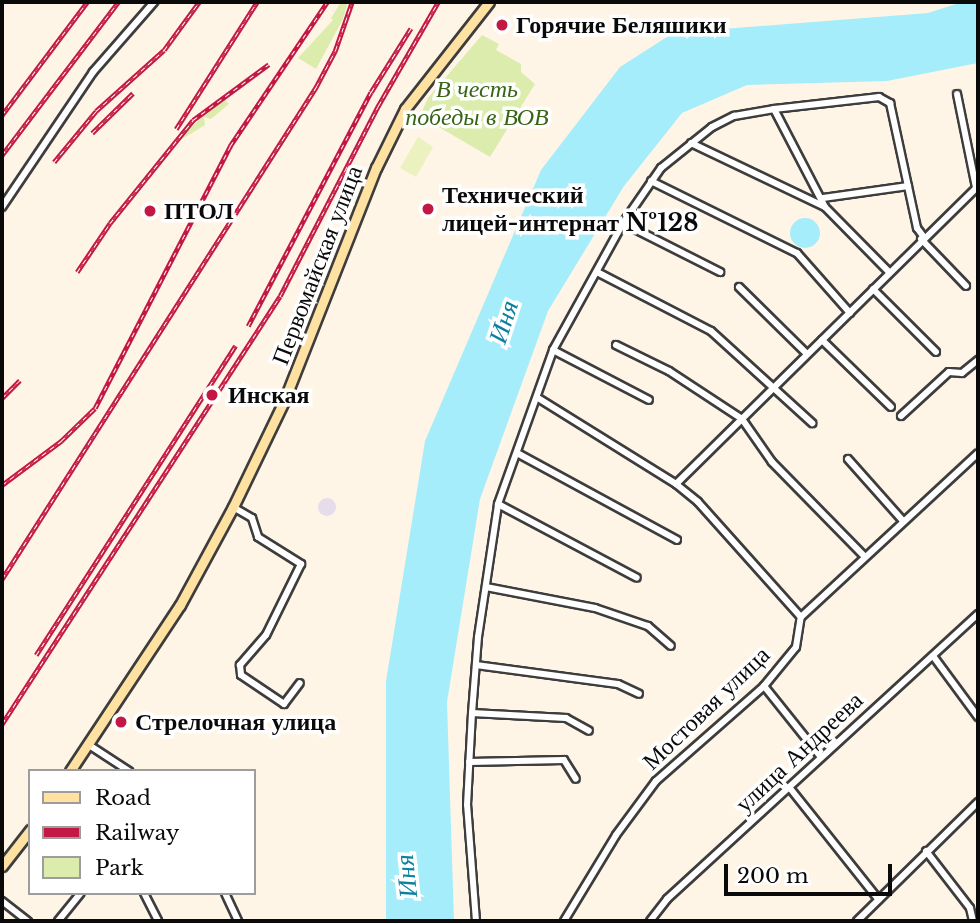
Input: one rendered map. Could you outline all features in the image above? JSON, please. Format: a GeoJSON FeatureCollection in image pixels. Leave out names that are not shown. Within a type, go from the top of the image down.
{"type":"FeatureCollection","features":[{"type":"Feature","properties":{"kind":"main road","name":"Первомайская улица"},"geometry":{"type":"LineString","coordinates":[[72,769],[180,605],[233,507],[284,401],[376,168],[401,117],[422,82],[486,3]]}},
{"type":"Feature","properties":{"kind":"main road"},"geometry":{"type":"LineString","coordinates":[[2,866],[28,833]]}},
{"type":"Feature","properties":{"kind":"street"},"geometry":{"type":"LineString","coordinates":[[2,207],[93,72],[153,2]]}},
{"type":"Feature","properties":{"kind":"street"},"geometry":{"type":"LineString","coordinates":[[676,484],[850,313],[922,237],[977,186],[957,94]]}},
{"type":"Feature","properties":{"kind":"street"},"geometry":{"type":"LineString","coordinates":[[476,921],[467,805],[476,665],[498,504],[553,351],[623,223],[651,181],[691,143],[734,117],[774,109],[887,99],[917,228],[966,286]]}},
{"type":"Feature","properties":{"kind":"street"},"geometry":{"type":"LineString","coordinates":[[774,109],[823,198],[825,208]]}},
{"type":"Feature","properties":{"kind":"street"},"geometry":{"type":"LineString","coordinates":[[691,143],[825,208],[889,272]]}},
{"type":"Feature","properties":{"kind":"street"},"geometry":{"type":"LineString","coordinates":[[651,181],[797,253],[850,313]]}},
{"type":"Feature","properties":{"kind":"street"},"geometry":{"type":"LineString","coordinates":[[823,198],[908,186]]}},
{"type":"Feature","properties":{"kind":"street"},"geometry":{"type":"LineString","coordinates":[[623,223],[720,272]]}},
{"type":"Feature","properties":{"kind":"street"},"geometry":{"type":"LineString","coordinates":[[597,272],[711,331],[812,423]]}},
{"type":"Feature","properties":{"kind":"street"},"geometry":{"type":"LineString","coordinates":[[740,287],[807,354]]}},
{"type":"Feature","properties":{"kind":"street"},"geometry":{"type":"LineString","coordinates":[[873,289],[936,352]]}},
{"type":"Feature","properties":{"kind":"street"},"geometry":{"type":"LineString","coordinates":[[822,340],[891,407]]}},
{"type":"Feature","properties":{"kind":"street"},"geometry":{"type":"LineString","coordinates":[[616,345],[669,371],[741,419],[772,463],[864,556]]}},
{"type":"Feature","properties":{"kind":"street"},"geometry":{"type":"LineString","coordinates":[[553,351],[649,400]]}},
{"type":"Feature","properties":{"kind":"street"},"geometry":{"type":"LineString","coordinates":[[901,416],[949,372],[962,373],[978,360]]}},
{"type":"Feature","properties":{"kind":"street"},"geometry":{"type":"LineString","coordinates":[[538,398],[676,484],[698,502],[801,617],[978,453]]}},
{"type":"Feature","properties":{"kind":"street"},"geometry":{"type":"LineString","coordinates":[[517,453],[677,540]]}},
{"type":"Feature","properties":{"kind":"street"},"geometry":{"type":"LineString","coordinates":[[848,458],[903,521]]}},
{"type":"Feature","properties":{"kind":"street"},"geometry":{"type":"LineString","coordinates":[[498,504],[637,578]]}},
{"type":"Feature","properties":{"kind":"street"},"geometry":{"type":"LineString","coordinates":[[233,507],[252,518],[258,537],[301,564],[266,635],[240,665],[241,675],[284,704],[300,683]]}},
{"type":"Feature","properties":{"kind":"street"},"geometry":{"type":"LineString","coordinates":[[486,587],[595,608],[648,626],[671,646]]}},
{"type":"Feature","properties":{"kind":"street","name":"улица Андреева"},"geometry":{"type":"LineString","coordinates":[[650,921],[667,899],[978,614]]}},
{"type":"Feature","properties":{"kind":"street","name":"Мостовая улица"},"geometry":{"type":"LineString","coordinates":[[564,921],[616,835],[656,781],[764,686],[796,647],[801,617]]}},
{"type":"Feature","properties":{"kind":"street"},"geometry":{"type":"LineString","coordinates":[[933,656],[978,717]]}},
{"type":"Feature","properties":{"kind":"street"},"geometry":{"type":"LineString","coordinates":[[476,665],[618,684],[639,694]]}},
{"type":"Feature","properties":{"kind":"street"},"geometry":{"type":"LineString","coordinates":[[764,686],[820,756]]}},
{"type":"Feature","properties":{"kind":"street"},"geometry":{"type":"LineString","coordinates":[[472,713],[566,718],[589,731]]}},
{"type":"Feature","properties":{"kind":"street"},"geometry":{"type":"LineString","coordinates":[[89,745],[126,769]]}},
{"type":"Feature","properties":{"kind":"street"},"geometry":{"type":"LineString","coordinates":[[470,762],[564,760],[576,779]]}},
{"type":"Feature","properties":{"kind":"street"},"geometry":{"type":"LineString","coordinates":[[789,787],[878,900]]}},
{"type":"Feature","properties":{"kind":"street"},"geometry":{"type":"LineString","coordinates":[[857,921],[978,802]]}},
{"type":"Feature","properties":{"kind":"street"},"geometry":{"type":"LineString","coordinates":[[926,851],[970,908],[973,921]]}},
{"type":"Feature","properties":{"kind":"street"},"geometry":{"type":"LineString","coordinates":[[58,921],[79,895]]}},
{"type":"Feature","properties":{"kind":"street"},"geometry":{"type":"LineString","coordinates":[[145,895],[158,921]]}},
{"type":"Feature","properties":{"kind":"street"},"geometry":{"type":"LineString","coordinates":[[226,895],[238,921]]}},
{"type":"Feature","properties":{"kind":"street"},"geometry":{"type":"LineString","coordinates":[[2,901],[27,921]]}},
{"type":"Feature","properties":{"kind":"shaded area"},"geometry":{"type":"Polygon","coordinates":[[[323,498],[331,498],[336,507],[334,514],[323,516],[318,511],[318,503],[323,498]]]}},
{"type":"Feature","properties":{"kind":"green space"},"geometry":{"type":"Polygon","coordinates":[[[341,2],[348,2],[343,19],[316,69],[298,58],[333,20],[331,18],[341,2]]]}},
{"type":"Feature","properties":{"kind":"green space","name":"В честь победы в ВОВ"},"geometry":{"type":"Polygon","coordinates":[[[482,35],[499,44],[496,50],[521,64],[521,72],[535,84],[490,157],[420,116],[428,98],[482,35]]]}},
{"type":"Feature","properties":{"kind":"green space"},"geometry":{"type":"Polygon","coordinates":[[[223,97],[229,104],[211,119],[204,117],[205,125],[174,144],[223,97]]]}},
{"type":"Feature","properties":{"kind":"green space"},"geometry":{"type":"Polygon","coordinates":[[[418,137],[433,147],[416,177],[400,168],[418,137]]]}},
{"type":"Feature","properties":{"kind":"water","name":"Иня"},"geometry":{"type":"Polygon","coordinates":[[[962,2],[978,2],[978,63],[887,81],[747,85],[682,113],[624,186],[548,311],[480,499],[447,702],[454,921],[386,921],[386,681],[425,441],[541,170],[620,67],[673,33],[928,13],[962,2]]]}},
{"type":"Feature","properties":{"kind":"water"},"geometry":{"type":"Polygon","coordinates":[[[805,218],[816,222],[820,233],[816,244],[805,248],[794,244],[790,233],[794,222],[805,218]]]}},
{"type":"Feature","properties":{"kind":"railway"},"geometry":{"type":"LineString","coordinates":[[2,115],[87,2]]}},
{"type":"Feature","properties":{"kind":"railway"},"geometry":{"type":"LineString","coordinates":[[2,155],[118,2]]}},
{"type":"Feature","properties":{"kind":"railway"},"geometry":{"type":"LineString","coordinates":[[54,162],[96,111],[164,50],[199,2]]}},
{"type":"Feature","properties":{"kind":"railway"},"geometry":{"type":"LineString","coordinates":[[176,129],[257,2]]}},
{"type":"Feature","properties":{"kind":"railway"},"geometry":{"type":"LineString","coordinates":[[2,485],[61,441],[95,408],[230,146],[327,2]]}},
{"type":"Feature","properties":{"kind":"railway"},"geometry":{"type":"LineString","coordinates":[[2,579],[316,87],[335,51],[352,2]]}},
{"type":"Feature","properties":{"kind":"railway"},"geometry":{"type":"LineString","coordinates":[[2,724],[280,296],[378,106],[438,2]]}},
{"type":"Feature","properties":{"kind":"railway"},"geometry":{"type":"LineString","coordinates":[[248,326],[371,92],[411,28]]}},
{"type":"Feature","properties":{"kind":"railway"},"geometry":{"type":"LineString","coordinates":[[77,272],[110,223],[193,120],[269,64]]}},
{"type":"Feature","properties":{"kind":"railway"},"geometry":{"type":"LineString","coordinates":[[92,133],[133,93]]}},
{"type":"Feature","properties":{"kind":"railway"},"geometry":{"type":"LineString","coordinates":[[36,655],[235,346]]}},
{"type":"Feature","properties":{"kind":"railway"},"geometry":{"type":"LineString","coordinates":[[2,398],[20,380]]}},
{"type":"Feature","properties":{"kind":"place","name":"Горячие Беляшики"},"geometry":{"type":"Point","coordinates":[502,25]}},
{"type":"Feature","properties":{"kind":"place","name":"Технический лицей-интернат №128"},"geometry":{"type":"Point","coordinates":[428,209]}},
{"type":"Feature","properties":{"kind":"place","name":"ПТОЛ"},"geometry":{"type":"Point","coordinates":[150,211]}},
{"type":"Feature","properties":{"kind":"place","name":"Инская"},"geometry":{"type":"Point","coordinates":[212,395]}},
{"type":"Feature","properties":{"kind":"place","name":"Стрелочная улица"},"geometry":{"type":"Point","coordinates":[121,722]}}]}
